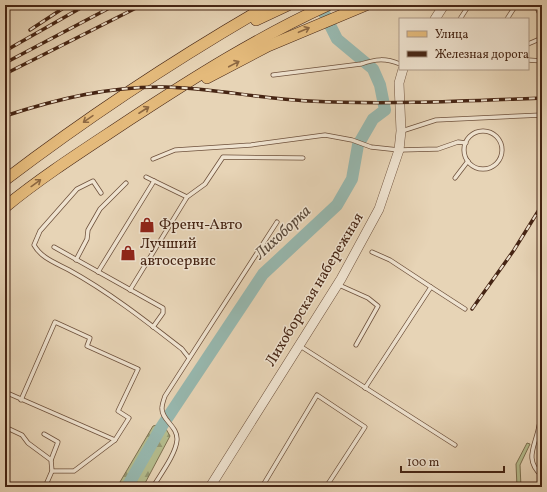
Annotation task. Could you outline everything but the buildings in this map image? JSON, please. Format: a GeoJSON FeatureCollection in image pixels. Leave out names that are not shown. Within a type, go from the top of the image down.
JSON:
{"type":"FeatureCollection","features":[{"type":"Feature","properties":{"kind":"main road"},"geometry":{"type":"LineString","coordinates":[[5,180],[108,105],[156,74],[265,10],[288,5]]}},
{"type":"Feature","properties":{"kind":"main road"},"geometry":{"type":"LineString","coordinates":[[5,206],[71,158],[161,99],[203,80],[328,5]]}},
{"type":"Feature","properties":{"kind":"main road"},"geometry":{"type":"LineString","coordinates":[[266,41],[366,5]]}},
{"type":"Feature","properties":{"kind":"street"},"geometry":{"type":"LineString","coordinates":[[436,18],[444,5]]}},
{"type":"Feature","properties":{"kind":"street","name":"Лихоборская набережная"},"geometry":{"type":"LineString","coordinates":[[210,487],[338,284],[379,209],[399,150],[399,83],[404,70]]}},
{"type":"Feature","properties":{"kind":"lane"},"geometry":{"type":"LineString","coordinates":[[461,18],[469,5]]}},
{"type":"Feature","properties":{"kind":"lane"},"geometry":{"type":"LineString","coordinates":[[508,18],[516,5]]}},
{"type":"Feature","properties":{"kind":"lane"},"geometry":{"type":"LineString","coordinates":[[536,5],[539,12],[542,11]]}},
{"type":"Feature","properties":{"kind":"lane"},"geometry":{"type":"LineString","coordinates":[[529,44],[542,38]]}},
{"type":"Feature","properties":{"kind":"lane"},"geometry":{"type":"LineString","coordinates":[[273,75],[361,64],[373,60],[387,59],[399,64]]}},
{"type":"Feature","properties":{"kind":"lane"},"geometry":{"type":"LineString","coordinates":[[529,60],[542,61]]}},
{"type":"Feature","properties":{"kind":"lane"},"geometry":{"type":"LineString","coordinates":[[400,131],[436,120],[542,115]]}},
{"type":"Feature","properties":{"kind":"lane"},"geometry":{"type":"LineString","coordinates":[[489,132],[500,141],[502,148],[501,155],[493,166],[479,168],[468,161],[464,149],[466,143],[475,133],[489,132]]}},
{"type":"Feature","properties":{"kind":"lane"},"geometry":{"type":"LineString","coordinates":[[153,159],[175,150],[252,145],[325,135],[352,140],[371,147],[399,150],[438,149],[458,142],[466,143]]}},
{"type":"Feature","properties":{"kind":"lane"},"geometry":{"type":"LineString","coordinates":[[130,290],[187,197],[205,184],[223,157],[303,158]]}},
{"type":"Feature","properties":{"kind":"lane"},"geometry":{"type":"LineString","coordinates":[[455,178],[468,161]]}},
{"type":"Feature","properties":{"kind":"lane"},"geometry":{"type":"LineString","coordinates":[[146,177],[187,197]]}},
{"type":"Feature","properties":{"kind":"lane"},"geometry":{"type":"LineString","coordinates":[[101,193],[93,181],[77,189],[40,230],[34,245],[39,254],[75,273],[154,327],[182,349],[189,358]]}},
{"type":"Feature","properties":{"kind":"lane"},"geometry":{"type":"LineString","coordinates":[[98,272],[154,181]]}},
{"type":"Feature","properties":{"kind":"lane"},"geometry":{"type":"LineString","coordinates":[[76,260],[87,240],[88,230],[100,209],[126,183]]}},
{"type":"Feature","properties":{"kind":"lane"},"geometry":{"type":"LineString","coordinates":[[153,487],[175,448],[177,439],[172,424],[163,415],[162,408],[165,396],[277,222]]}},
{"type":"Feature","properties":{"kind":"lane"},"geometry":{"type":"LineString","coordinates":[[54,248],[163,308],[163,313],[154,327]]}},
{"type":"Feature","properties":{"kind":"lane"},"geometry":{"type":"LineString","coordinates":[[372,252],[390,260],[465,309]]}},
{"type":"Feature","properties":{"kind":"lane"},"geometry":{"type":"LineString","coordinates":[[338,284],[368,298],[378,306],[356,345]]}},
{"type":"Feature","properties":{"kind":"lane"},"geometry":{"type":"LineString","coordinates":[[365,388],[431,287]]}},
{"type":"Feature","properties":{"kind":"lane"},"geometry":{"type":"LineString","coordinates":[[21,400],[55,322],[90,338],[86,346],[138,369],[118,411],[129,418],[115,440],[74,471],[52,471]]}},
{"type":"Feature","properties":{"kind":"lane"},"geometry":{"type":"LineString","coordinates":[[299,345],[455,445]]}},
{"type":"Feature","properties":{"kind":"lane"},"geometry":{"type":"LineString","coordinates":[[5,392],[21,400],[59,414],[115,440]]}},
{"type":"Feature","properties":{"kind":"lane"},"geometry":{"type":"LineString","coordinates":[[262,487],[317,396],[366,427],[326,487]]}},
{"type":"Feature","properties":{"kind":"lane"},"geometry":{"type":"LineString","coordinates":[[542,406],[539,426],[532,450],[536,470],[542,476]]}},
{"type":"Feature","properties":{"kind":"lane"},"geometry":{"type":"LineString","coordinates":[[5,427],[22,435],[28,443],[51,460]]}},
{"type":"Feature","properties":{"kind":"lane"},"geometry":{"type":"LineString","coordinates":[[44,434],[58,442],[51,460],[52,471],[45,487]]}},
{"type":"Feature","properties":{"kind":"green space"},"geometry":{"type":"Polygon","coordinates":[[[157,425],[166,429],[170,436],[143,487],[117,487],[153,426],[157,425]]]}},
{"type":"Feature","properties":{"kind":"green space"},"geometry":{"type":"Polygon","coordinates":[[[527,443],[530,444],[520,465],[521,487],[517,487],[516,464],[527,443]]]}},
{"type":"Feature","properties":{"kind":"waterway","name":"Лихоборка"},"geometry":{"type":"LineString","coordinates":[[127,487],[162,426],[263,274],[337,205],[352,179],[358,145],[373,119],[385,110],[380,85],[373,69],[337,39],[320,5]]}},
{"type":"Feature","properties":{"kind":"railway"},"geometry":{"type":"LineString","coordinates":[[30,30],[68,5]]}},
{"type":"Feature","properties":{"kind":"railway"},"geometry":{"type":"LineString","coordinates":[[5,51],[86,5]]}},
{"type":"Feature","properties":{"kind":"railway"},"geometry":{"type":"LineString","coordinates":[[5,63],[115,5]]}},
{"type":"Feature","properties":{"kind":"railway"},"geometry":{"type":"LineString","coordinates":[[5,74],[142,5]]}},
{"type":"Feature","properties":{"kind":"railway"},"geometry":{"type":"LineString","coordinates":[[5,116],[64,99],[104,91],[144,87],[201,89],[291,100],[367,103],[542,98]]}},
{"type":"Feature","properties":{"kind":"railway"},"geometry":{"type":"LineString","coordinates":[[472,309],[514,250],[542,205]]}},
{"type":"Feature","properties":{"kind":"place","name":"Френч-Авто"},"geometry":{"type":"Point","coordinates":[147,225]}},
{"type":"Feature","properties":{"kind":"place","name":"Лучший автосервис"},"geometry":{"type":"Point","coordinates":[128,253]}}]}
